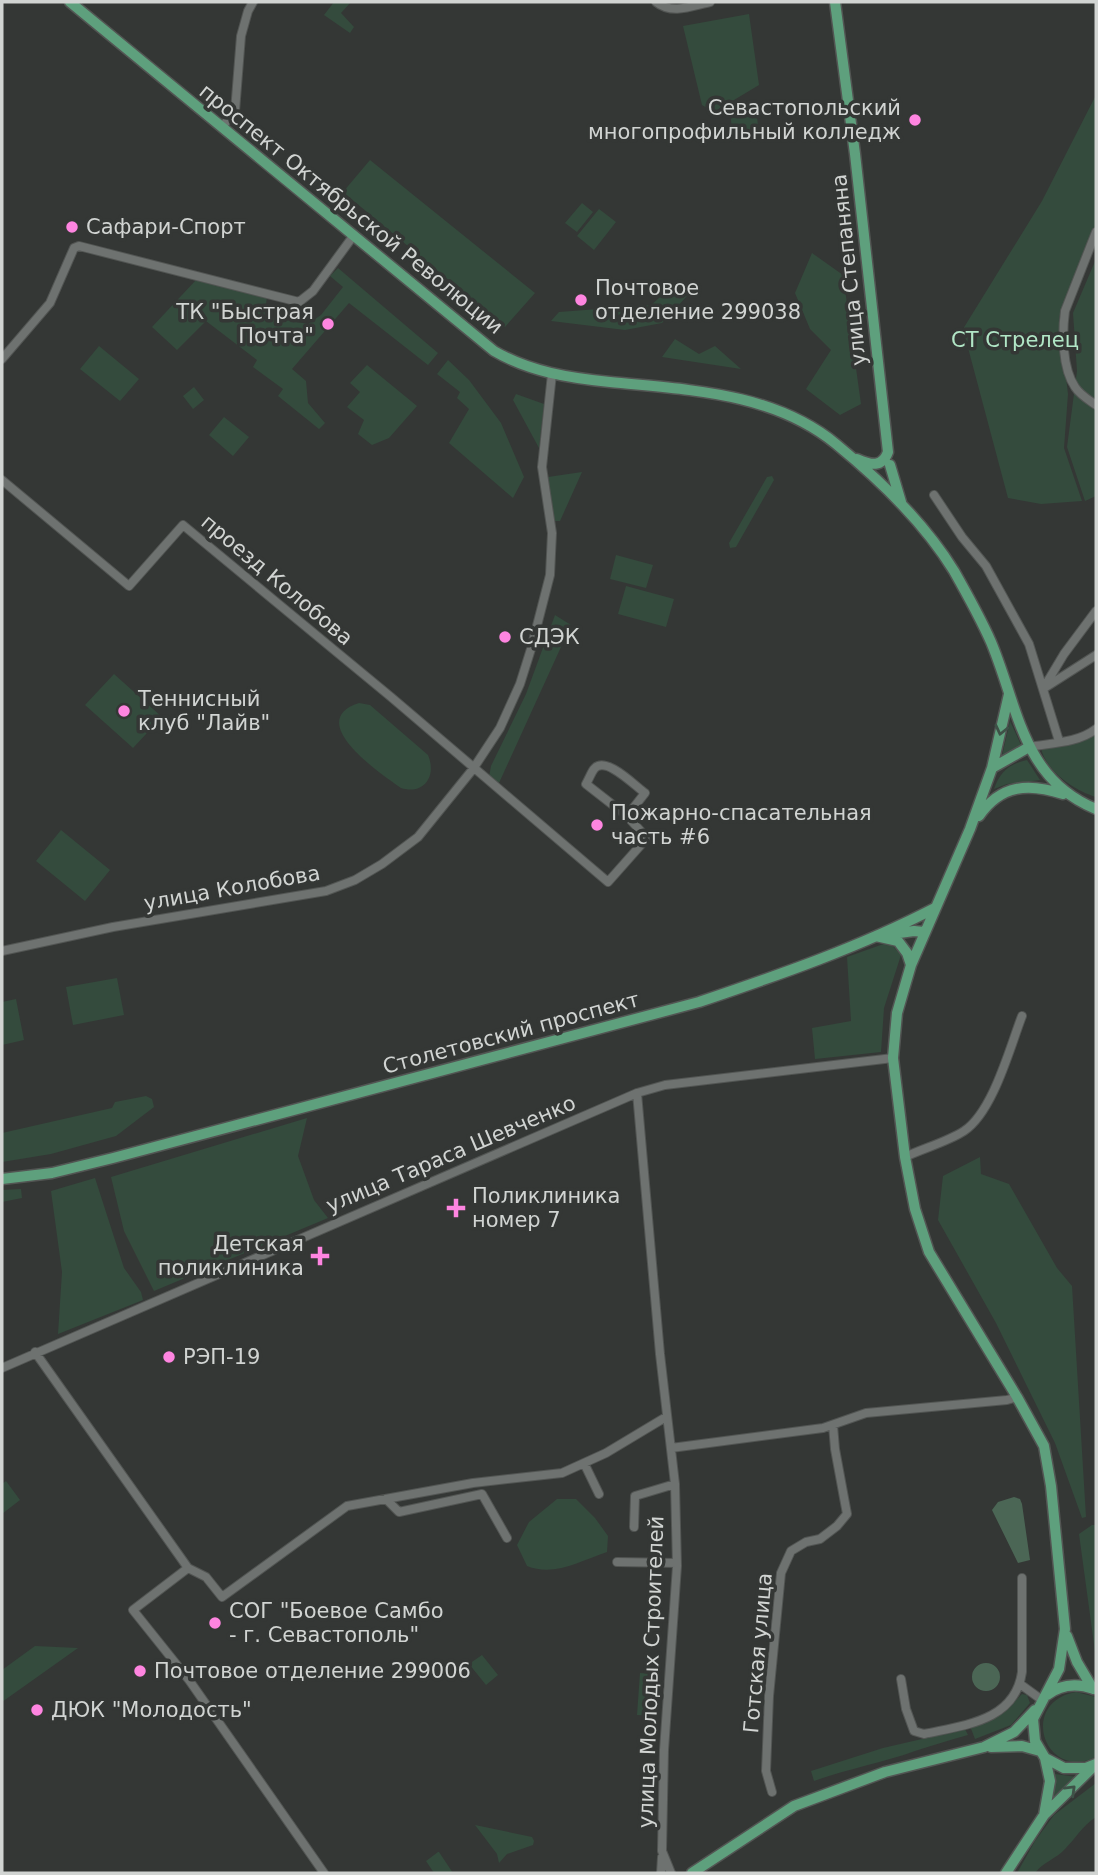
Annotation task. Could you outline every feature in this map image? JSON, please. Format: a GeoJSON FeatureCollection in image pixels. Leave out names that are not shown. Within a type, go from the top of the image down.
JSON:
{"type":"FeatureCollection","features":[{"type":"Feature","properties":{"kind":"main road","name":"проспект Октябрьской Революции"},"geometry":{"type":"LineString","coordinates":[[70,2],[488,347],[519,364],[552,374],[750,400],[796,418],[833,441],[902,505],[938,547],[990,642],[1028,747],[1055,784],[1073,797],[1096,807]]}},
{"type":"Feature","properties":{"kind":"main road","name":"улица Степаняна"},"geometry":{"type":"LineString","coordinates":[[835,2],[888,452]]}},
{"type":"Feature","properties":{"kind":"main road"},"geometry":{"type":"LineString","coordinates":[[851,457],[878,464],[885,460],[888,452]]}},
{"type":"Feature","properties":{"kind":"main road","name":"улица Степаняна"},"geometry":{"type":"LineString","coordinates":[[890,465],[902,505]]}},
{"type":"Feature","properties":{"kind":"main road"},"geometry":{"type":"LineString","coordinates":[[881,484],[887,477],[890,465]]}},
{"type":"Feature","properties":{"kind":"main road"},"geometry":{"type":"LineString","coordinates":[[1009,691],[992,768],[970,829],[911,965],[897,1013],[893,1058],[905,1157],[915,1209],[929,1252],[1017,1397],[1044,1447],[1055,1520],[1065,1629],[1059,1668],[1039,1704],[1032,1730],[1050,1781],[1044,1815]]}},
{"type":"Feature","properties":{"kind":"main road"},"geometry":{"type":"LineString","coordinates":[[992,768],[1028,747],[1066,786],[1096,807]]}},
{"type":"Feature","properties":{"kind":"main road"},"geometry":{"type":"LineString","coordinates":[[970,829],[987,804],[996,796],[1010,790],[1044,788],[1073,797]]}},
{"type":"Feature","properties":{"kind":"main road","name":"Столетовский проспект"},"geometry":{"type":"LineString","coordinates":[[2,1180],[52,1173],[113,1158],[699,1002],[779,975],[876,936],[935,908]]}},
{"type":"Feature","properties":{"kind":"main road"},"geometry":{"type":"LineString","coordinates":[[876,936],[924,932]]}},
{"type":"Feature","properties":{"kind":"main road"},"geometry":{"type":"LineString","coordinates":[[876,936],[898,941],[907,953],[911,965]]}},
{"type":"Feature","properties":{"kind":"main road"},"geometry":{"type":"LineString","coordinates":[[1065,1629],[1077,1662],[1095,1690]]}},
{"type":"Feature","properties":{"kind":"main road"},"geometry":{"type":"LineString","coordinates":[[692,1873],[766,1823],[813,1798],[885,1772],[984,1747],[1014,1732],[1051,1692],[1072,1685],[1095,1690]]}},
{"type":"Feature","properties":{"kind":"main road"},"geometry":{"type":"LineString","coordinates":[[984,1747],[1022,1746],[1042,1754],[1064,1768],[1086,1768],[1096,1764]]}},
{"type":"Feature","properties":{"kind":"main road"},"geometry":{"type":"LineString","coordinates":[[1006,1873],[1044,1815],[1096,1764]]}},
{"type":"Feature","properties":{"kind":"street"},"geometry":{"type":"LineString","coordinates":[[222,127],[235,111],[241,36],[253,2]]}},
{"type":"Feature","properties":{"kind":"street"},"geometry":{"type":"LineString","coordinates":[[656,2],[673,10],[710,2]]}},
{"type":"Feature","properties":{"kind":"street"},"geometry":{"type":"LineString","coordinates":[[1096,232],[1065,311],[1063,325],[1068,374],[1076,389],[1096,405]]}},
{"type":"Feature","properties":{"kind":"street","name":"проспект Октябрьской Революции"},"geometry":{"type":"LineString","coordinates":[[2,359],[50,303],[74,248],[79,246],[299,302],[313,291],[354,235]]}},
{"type":"Feature","properties":{"kind":"street","name":"улица Колобова"},"geometry":{"type":"LineString","coordinates":[[2,951],[113,927],[335,888],[382,864],[418,837],[473,769],[500,728],[520,684],[531,649],[550,575],[552,533],[542,467],[552,374]]}},
{"type":"Feature","properties":{"kind":"street","name":"улица Степаняна"},"geometry":{"type":"LineString","coordinates":[[888,452],[890,465]]}},
{"type":"Feature","properties":{"kind":"street","name":"проезд Колобова"},"geometry":{"type":"LineString","coordinates":[[2,480],[129,586],[183,525],[391,697],[473,769]]}},
{"type":"Feature","properties":{"kind":"street"},"geometry":{"type":"LineString","coordinates":[[934,495],[961,537],[986,566],[1029,644],[1059,741]]}},
{"type":"Feature","properties":{"kind":"street"},"geometry":{"type":"LineString","coordinates":[[1043,689],[1064,653],[1096,611]]}},
{"type":"Feature","properties":{"kind":"street"},"geometry":{"type":"LineString","coordinates":[[1043,689],[1096,655]]}},
{"type":"Feature","properties":{"kind":"street"},"geometry":{"type":"LineString","coordinates":[[1028,747],[1089,734],[1096,729]]}},
{"type":"Feature","properties":{"kind":"street"},"geometry":{"type":"LineString","coordinates":[[473,769],[608,882],[647,838],[627,816],[586,784],[594,767],[601,764],[610,766],[645,793],[627,816]]}},
{"type":"Feature","properties":{"kind":"street"},"geometry":{"type":"LineString","coordinates":[[905,1157],[966,1130],[995,1085],[1022,1016]]}},
{"type":"Feature","properties":{"kind":"street","name":"улица Тараса Шевченко"},"geometry":{"type":"LineString","coordinates":[[2,1368],[637,1094],[665,1085],[893,1058]]}},
{"type":"Feature","properties":{"kind":"street","name":"улица Молодых Строителей"},"geometry":{"type":"LineString","coordinates":[[637,1094],[666,1417],[675,1484],[677,1563],[664,1750],[662,1851],[671,1873]]}},
{"type":"Feature","properties":{"kind":"street"},"geometry":{"type":"LineString","coordinates":[[35,1352],[188,1568],[206,1577],[222,1597],[347,1506],[473,1483],[562,1473],[666,1417]]}},
{"type":"Feature","properties":{"kind":"street"},"geometry":{"type":"LineString","coordinates":[[671,1448],[834,1425],[866,1413],[1017,1397]]}},
{"type":"Feature","properties":{"kind":"street","name":"Готская улица"},"geometry":{"type":"LineString","coordinates":[[772,1792],[766,1771],[769,1696],[781,1573],[792,1551],[806,1542],[820,1539],[847,1514],[835,1449],[834,1425]]}},
{"type":"Feature","properties":{"kind":"street"},"geometry":{"type":"LineString","coordinates":[[584,1463],[599,1494]]}},
{"type":"Feature","properties":{"kind":"street"},"geometry":{"type":"LineString","coordinates":[[634,1527],[635,1496],[675,1484]]}},
{"type":"Feature","properties":{"kind":"street"},"geometry":{"type":"LineString","coordinates":[[386,1499],[398,1512],[482,1494],[507,1538]]}},
{"type":"Feature","properties":{"kind":"street"},"geometry":{"type":"LineString","coordinates":[[617,1562],[677,1563]]}},
{"type":"Feature","properties":{"kind":"street"},"geometry":{"type":"LineString","coordinates":[[188,1568],[133,1610],[189,1681],[324,1873]]}},
{"type":"Feature","properties":{"kind":"street"},"geometry":{"type":"LineString","coordinates":[[901,1679],[906,1709],[914,1731],[924,1734],[986,1718],[1006,1708],[1020,1684],[1023,1578]]}},
{"type":"Feature","properties":{"kind":"street"},"geometry":{"type":"LineString","coordinates":[[1020,1684],[1039,1704]]}},
{"type":"Feature","properties":{"kind":"street"},"geometry":{"type":"LineString","coordinates":[[661,1873],[662,1851]]}},
{"type":"Feature","properties":{"kind":"green space"},"geometry":{"type":"Polygon","coordinates":[[[334,2],[351,2],[341,13],[354,27],[350,33],[324,15],[334,2]]]}},
{"type":"Feature","properties":{"kind":"green space"},"geometry":{"type":"Polygon","coordinates":[[[749,14],[759,85],[714,112],[702,105],[683,26],[749,14]]]}},
{"type":"Feature","properties":{"kind":"green space","name":"СТ Стрелец"},"geometry":{"type":"Polygon","coordinates":[[[1096,95],[1096,241],[1059,318],[1068,394],[1064,448],[1082,501],[1041,504],[1008,498],[963,329],[1042,201],[1096,95]]]}},
{"type":"Feature","properties":{"kind":"green space"},"geometry":{"type":"Polygon","coordinates":[[[757,115],[759,139],[732,141],[731,118],[757,115]]]}},
{"type":"Feature","properties":{"kind":"green space"},"geometry":{"type":"Polygon","coordinates":[[[370,160],[535,293],[505,327],[343,192],[370,160]]]}},
{"type":"Feature","properties":{"kind":"green space"},"geometry":{"type":"Polygon","coordinates":[[[582,203],[593,212],[577,232],[565,223],[582,203]]]}},
{"type":"Feature","properties":{"kind":"green space"},"geometry":{"type":"Polygon","coordinates":[[[599,209],[616,222],[594,250],[577,236],[599,209]]]}},
{"type":"Feature","properties":{"kind":"green space"},"geometry":{"type":"Polygon","coordinates":[[[812,253],[843,275],[861,404],[840,415],[806,389],[831,350],[810,329],[795,293],[812,253]]]}},
{"type":"Feature","properties":{"kind":"green space"},"geometry":{"type":"Polygon","coordinates":[[[1096,259],[1096,496],[1085,501],[1067,447],[1077,371],[1073,313],[1096,259]]]}},
{"type":"Feature","properties":{"kind":"green space"},"geometry":{"type":"Polygon","coordinates":[[[338,268],[438,353],[428,365],[349,303],[292,369],[306,381],[308,403],[325,423],[319,429],[278,396],[283,389],[253,367],[257,360],[206,321],[177,350],[152,327],[196,280],[267,297],[267,316],[308,324],[321,315],[343,287],[330,276],[338,268]]]}},
{"type":"Feature","properties":{"kind":"green space"},"geometry":{"type":"Polygon","coordinates":[[[675,284],[687,296],[662,323],[625,330],[551,321],[559,312],[651,305],[675,284]]]}},
{"type":"Feature","properties":{"kind":"green space"},"geometry":{"type":"Polygon","coordinates":[[[675,339],[699,354],[715,346],[741,369],[662,357],[675,339]]]}},
{"type":"Feature","properties":{"kind":"green space"},"geometry":{"type":"Polygon","coordinates":[[[99,346],[139,379],[120,401],[80,369],[99,346]]]}},
{"type":"Feature","properties":{"kind":"green space"},"geometry":{"type":"Polygon","coordinates":[[[448,360],[469,380],[501,423],[524,477],[513,498],[449,443],[469,409],[457,398],[460,392],[437,374],[448,360]]]}},
{"type":"Feature","properties":{"kind":"green space"},"geometry":{"type":"Polygon","coordinates":[[[367,365],[417,406],[389,438],[372,445],[358,434],[364,420],[347,407],[360,392],[350,383],[367,365]]]}},
{"type":"Feature","properties":{"kind":"green space"},"geometry":{"type":"Polygon","coordinates":[[[194,387],[204,400],[193,409],[183,396],[194,387]]]}},
{"type":"Feature","properties":{"kind":"green space"},"geometry":{"type":"Polygon","coordinates":[[[516,394],[544,404],[539,448],[513,400],[516,394]]]}},
{"type":"Feature","properties":{"kind":"green space"},"geometry":{"type":"Polygon","coordinates":[[[224,417],[249,437],[233,456],[209,435],[224,417]]]}},
{"type":"Feature","properties":{"kind":"green space"},"geometry":{"type":"Polygon","coordinates":[[[582,472],[560,521],[554,521],[548,477],[582,472]]]}},
{"type":"Feature","properties":{"kind":"green space"},"geometry":{"type":"Polygon","coordinates":[[[772,476],[774,480],[736,547],[730,548],[729,543],[767,477],[772,476]]]}},
{"type":"Feature","properties":{"kind":"green space"},"geometry":{"type":"Polygon","coordinates":[[[616,555],[653,565],[646,588],[610,579],[616,555]]]}},
{"type":"Feature","properties":{"kind":"green space"},"geometry":{"type":"Polygon","coordinates":[[[626,586],[674,599],[666,627],[618,614],[626,586]]]}},
{"type":"Feature","properties":{"kind":"green space"},"geometry":{"type":"Polygon","coordinates":[[[555,615],[571,625],[499,783],[489,777],[491,766],[526,694],[555,615]]]}},
{"type":"Feature","properties":{"kind":"green space","name":"Теннисный клуб \"Лайв\""},"geometry":{"type":"Polygon","coordinates":[[[114,674],[162,717],[133,748],[85,705],[114,674]]]}},
{"type":"Feature","properties":{"kind":"green space"},"geometry":{"type":"Polygon","coordinates":[[[359,703],[370,705],[428,755],[431,770],[422,786],[416,789],[401,788],[364,760],[342,734],[339,722],[344,711],[359,703]]]}},
{"type":"Feature","properties":{"kind":"green space"},"geometry":{"type":"Polygon","coordinates":[[[1010,721],[1022,747],[1002,756],[1010,721]]]}},
{"type":"Feature","properties":{"kind":"green space"},"geometry":{"type":"Polygon","coordinates":[[[1096,732],[1096,797],[1078,790],[1055,772],[1041,748],[1096,732]]]}},
{"type":"Feature","properties":{"kind":"green space"},"geometry":{"type":"Polygon","coordinates":[[[1027,760],[1040,780],[1007,784],[994,789],[1006,770],[1027,760]]]}},
{"type":"Feature","properties":{"kind":"green space"},"geometry":{"type":"Polygon","coordinates":[[[61,830],[110,870],[85,901],[36,861],[61,830]]]}},
{"type":"Feature","properties":{"kind":"green space"},"geometry":{"type":"Polygon","coordinates":[[[889,942],[901,955],[884,1008],[881,1052],[815,1059],[812,1028],[851,1021],[847,957],[889,942]]]}},
{"type":"Feature","properties":{"kind":"green space"},"geometry":{"type":"Polygon","coordinates":[[[117,978],[124,1015],[73,1025],[66,987],[117,978]]]}},
{"type":"Feature","properties":{"kind":"green space"},"geometry":{"type":"Polygon","coordinates":[[[16,999],[24,1040],[2,1045],[2,1002],[16,999]]]}},
{"type":"Feature","properties":{"kind":"green space"},"geometry":{"type":"Polygon","coordinates":[[[146,1096],[152,1099],[154,1107],[116,1136],[51,1154],[2,1162],[2,1133],[112,1108],[115,1102],[146,1096]]]}},
{"type":"Feature","properties":{"kind":"green space"},"geometry":{"type":"Polygon","coordinates":[[[307,1118],[298,1156],[314,1200],[328,1218],[154,1291],[124,1231],[111,1177],[307,1118]]]}},
{"type":"Feature","properties":{"kind":"green space"},"geometry":{"type":"Polygon","coordinates":[[[980,1157],[981,1174],[1009,1184],[1057,1268],[1072,1286],[1086,1517],[1082,1518],[1055,1443],[996,1323],[938,1220],[943,1176],[980,1157]]]}},
{"type":"Feature","properties":{"kind":"green space"},"geometry":{"type":"Polygon","coordinates":[[[95,1178],[124,1268],[141,1292],[143,1300],[58,1334],[62,1272],[51,1191],[95,1178]]]}},
{"type":"Feature","properties":{"kind":"green space"},"geometry":{"type":"Polygon","coordinates":[[[21,1189],[22,1198],[2,1202],[2,1190],[21,1189]]]}},
{"type":"Feature","properties":{"kind":"green space"},"geometry":{"type":"Polygon","coordinates":[[[6,1481],[20,1500],[2,1514],[2,1484],[6,1481]]]}},
{"type":"Feature","properties":{"kind":"green space"},"geometry":{"type":"Polygon","coordinates":[[[557,1499],[576,1499],[595,1518],[608,1536],[607,1552],[557,1569],[527,1566],[517,1545],[529,1522],[557,1499]]]}},
{"type":"Feature","properties":{"kind":"green space"},"geometry":{"type":"Polygon","coordinates":[[[1096,1525],[1096,1659],[1079,1534],[1096,1525]]]}},
{"type":"Feature","properties":{"kind":"green space"},"geometry":{"type":"Polygon","coordinates":[[[35,1646],[78,1648],[2,1702],[2,1670],[35,1646]]]}},
{"type":"Feature","properties":{"kind":"green space"},"geometry":{"type":"Polygon","coordinates":[[[482,1655],[498,1675],[486,1685],[469,1664],[482,1655]]]}},
{"type":"Feature","properties":{"kind":"green space"},"geometry":{"type":"Polygon","coordinates":[[[640,1673],[658,1674],[655,1716],[637,1715],[640,1673]]]}},
{"type":"Feature","properties":{"kind":"green space"},"geometry":{"type":"Polygon","coordinates":[[[1076,1692],[1096,1697],[1096,1757],[1078,1762],[1063,1759],[1052,1750],[1045,1738],[1043,1724],[1047,1710],[1058,1699],[1076,1692]]]}},
{"type":"Feature","properties":{"kind":"green space"},"geometry":{"type":"Polygon","coordinates":[[[1022,1694],[1027,1695],[1030,1703],[1011,1725],[975,1739],[970,1726],[1004,1712],[1022,1694]]]}},
{"type":"Feature","properties":{"kind":"green space"},"geometry":{"type":"Polygon","coordinates":[[[965,1729],[968,1735],[814,1781],[811,1771],[883,1748],[965,1729]]]}},
{"type":"Feature","properties":{"kind":"green space"},"geometry":{"type":"Polygon","coordinates":[[[1055,1774],[1077,1777],[1050,1800],[1055,1783],[1055,1774]]]}},
{"type":"Feature","properties":{"kind":"green space"},"geometry":{"type":"Polygon","coordinates":[[[1096,1783],[1096,1817],[1069,1845],[1035,1873],[1017,1873],[1054,1815],[1096,1783]]]}},
{"type":"Feature","properties":{"kind":"green space"},"geometry":{"type":"Polygon","coordinates":[[[475,1825],[532,1837],[533,1845],[507,1854],[499,1863],[497,1854],[475,1825]]]}},
{"type":"Feature","properties":{"kind":"green space"},"geometry":{"type":"Polygon","coordinates":[[[438,1852],[453,1873],[434,1873],[426,1861],[438,1852]]]}},
{"type":"Feature","properties":{"kind":"shaded area"},"geometry":{"type":"Polygon","coordinates":[[[1014,1497],[1020,1499],[1022,1504],[1030,1560],[1018,1563],[992,1510],[998,1502],[1014,1497]]]}},
{"type":"Feature","properties":{"kind":"shaded area"},"geometry":{"type":"Polygon","coordinates":[[[986,1663],[996,1667],[1000,1677],[996,1687],[986,1691],[976,1687],[972,1677],[976,1667],[986,1663]]]}},
{"type":"Feature","properties":{"kind":"place","name":"Севастопольский многопрофильный колледж"},"geometry":{"type":"Point","coordinates":[915,120]}},
{"type":"Feature","properties":{"kind":"place","name":"Сафари-Спорт"},"geometry":{"type":"Point","coordinates":[72,227]}},
{"type":"Feature","properties":{"kind":"place","name":"Почтовое отделение 299038"},"geometry":{"type":"Point","coordinates":[581,300]}},
{"type":"Feature","properties":{"kind":"place","name":"ТК \"Быстрая Почта\""},"geometry":{"type":"Point","coordinates":[328,324]}},
{"type":"Feature","properties":{"kind":"place","name":"СДЭК"},"geometry":{"type":"Point","coordinates":[505,637]}},
{"type":"Feature","properties":{"kind":"place","name":"Теннисный клуб \"Лайв\""},"geometry":{"type":"Point","coordinates":[124,711]}},
{"type":"Feature","properties":{"kind":"place","name":"Пожарно-спасательная часть #6"},"geometry":{"type":"Point","coordinates":[597,825]}},
{"type":"Feature","properties":{"kind":"place","name":"Поликлиника номер 7"},"geometry":{"type":"Point","coordinates":[456,1208]}},
{"type":"Feature","properties":{"kind":"place","name":"Детская поликлиника"},"geometry":{"type":"Point","coordinates":[320,1256]}},
{"type":"Feature","properties":{"kind":"place","name":"РЭП-19"},"geometry":{"type":"Point","coordinates":[169,1357]}},
{"type":"Feature","properties":{"kind":"place","name":"СОГ \"Боевое Самбо - г. Севастополь\""},"geometry":{"type":"Point","coordinates":[215,1623]}},
{"type":"Feature","properties":{"kind":"place","name":"Почтовое отделение 299006"},"geometry":{"type":"Point","coordinates":[140,1671]}},
{"type":"Feature","properties":{"kind":"place","name":"ДЮК \"Молодость\""},"geometry":{"type":"Point","coordinates":[37,1710]}}]}
